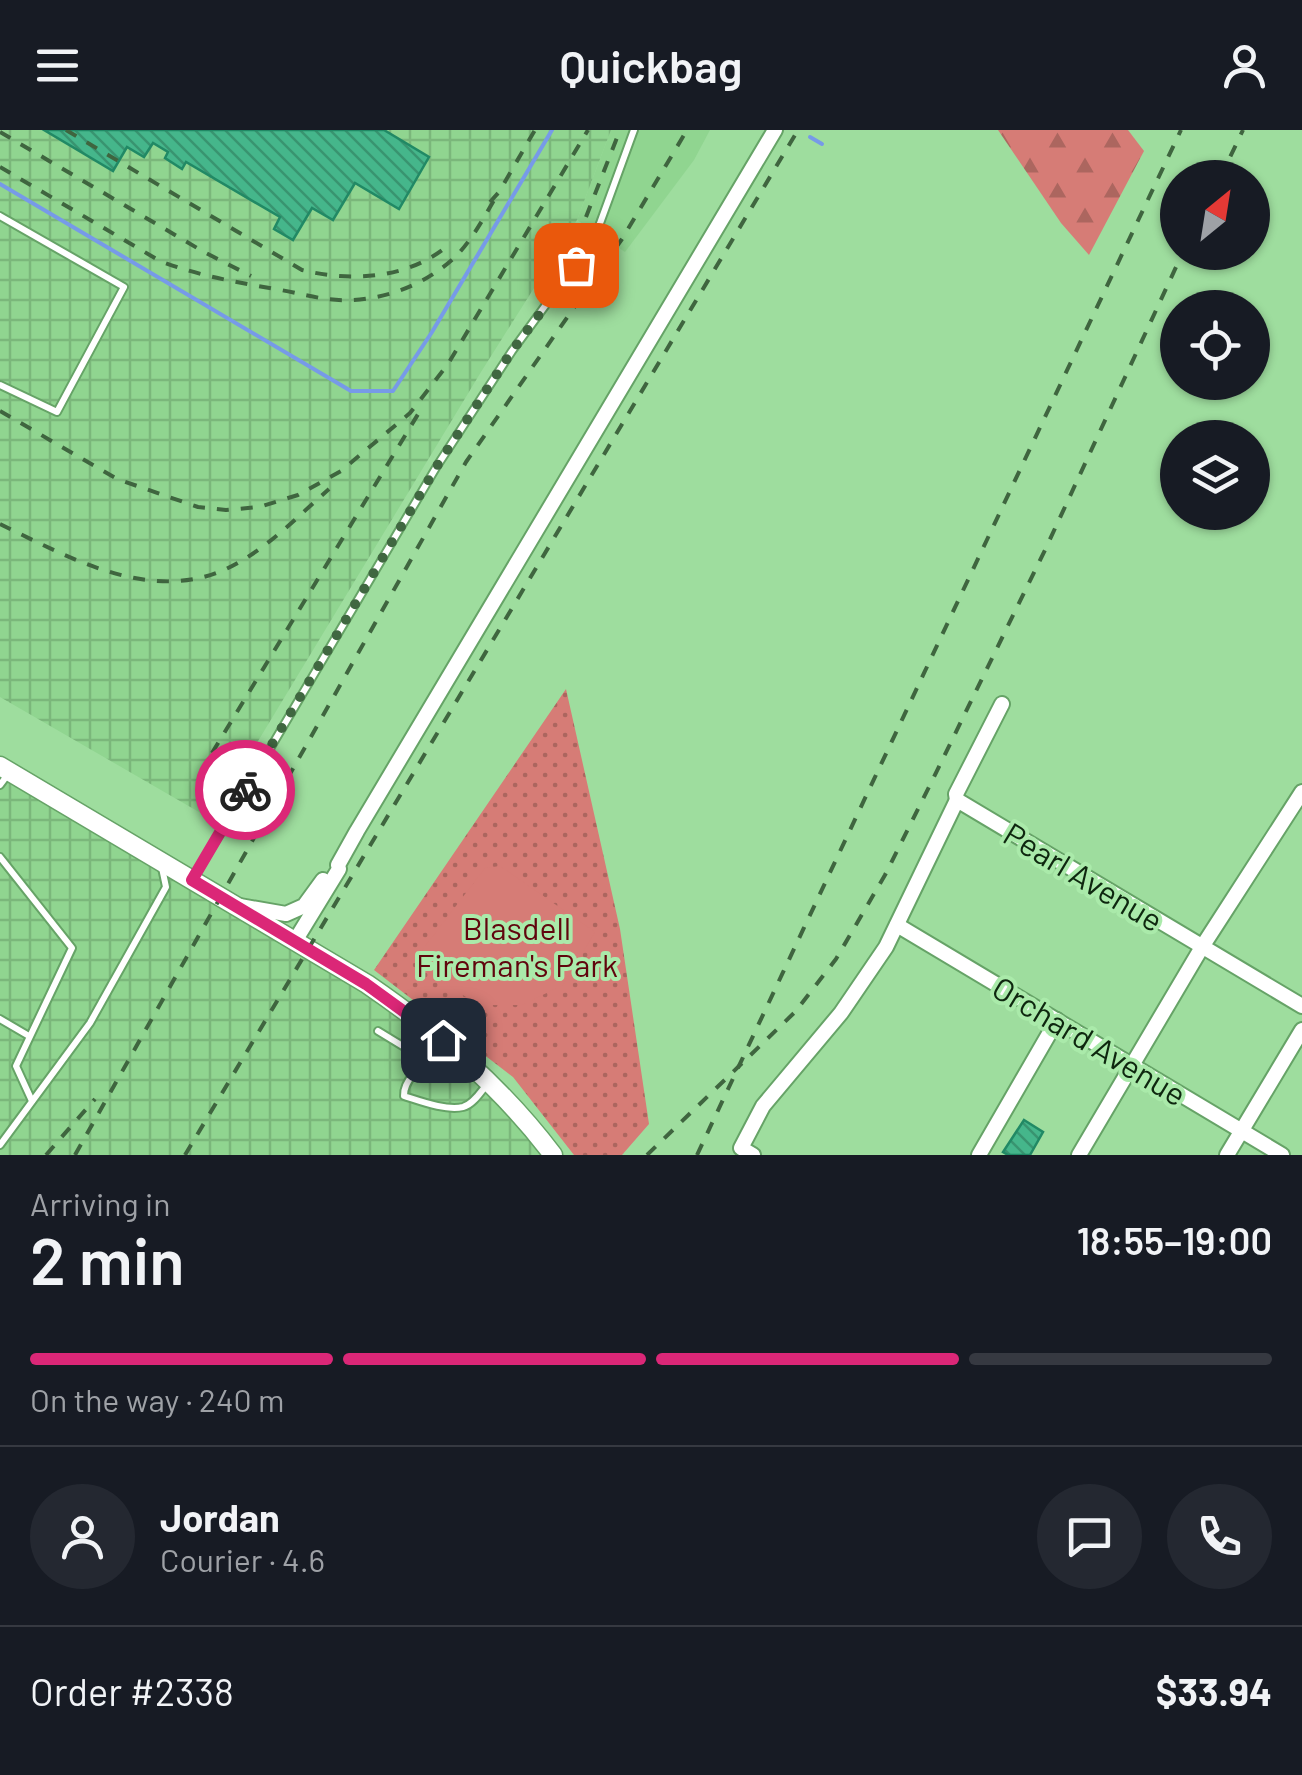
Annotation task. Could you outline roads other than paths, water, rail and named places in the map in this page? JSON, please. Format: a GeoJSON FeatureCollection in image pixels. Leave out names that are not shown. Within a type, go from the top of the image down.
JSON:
{"type":"FeatureCollection","features":[{"type":"Feature","properties":{"kind":"street"},"geometry":{"type":"LineString","coordinates":[[234,905],[286,914],[304,906],[338,865],[775,130]]}},
{"type":"Feature","properties":{"kind":"street"},"geometry":{"type":"LineString","coordinates":[[747,1152],[763,1106],[861,986],[897,925],[1002,704]]}},
{"type":"Feature","properties":{"kind":"street"},"geometry":{"type":"LineString","coordinates":[[3,774],[192,880],[406,1010],[489,1082],[553,1155]]}},
{"type":"Feature","properties":{"kind":"street"},"geometry":{"type":"LineString","coordinates":[[1079,1155],[1202,947],[1302,792]]}},
{"type":"Feature","properties":{"kind":"street","name":"Pearl Avenue"},"geometry":{"type":"LineString","coordinates":[[957,800],[1302,1006]]}},
{"type":"Feature","properties":{"kind":"street"},"geometry":{"type":"LineString","coordinates":[[295,941],[338,865]]}},
{"type":"Feature","properties":{"kind":"street","name":"Orchard Avenue"},"geometry":{"type":"LineString","coordinates":[[897,925],[1282,1155]]}},
{"type":"Feature","properties":{"kind":"street"},"geometry":{"type":"LineString","coordinates":[[978,1155],[1057,1020]]}},
{"type":"Feature","properties":{"kind":"street"},"geometry":{"type":"LineString","coordinates":[[1227,1155],[1302,1030]]}},
{"type":"Feature","properties":{"kind":"lane"},"geometry":{"type":"LineString","coordinates":[[192,880],[437,466],[512,351],[576,265],[598,226],[634,130]]}},
{"type":"Feature","properties":{"kind":"lane"},"geometry":{"type":"LineString","coordinates":[[0,216],[124,287],[57,412],[0,385]]}},
{"type":"Feature","properties":{"kind":"lane"},"geometry":{"type":"LineString","coordinates":[[0,856],[72,948],[16,1066],[32,1101]]}},
{"type":"Feature","properties":{"kind":"lane"},"geometry":{"type":"LineString","coordinates":[[0,1145],[90,1024],[166,887],[160,862]]}},
{"type":"Feature","properties":{"kind":"lane"},"geometry":{"type":"LineString","coordinates":[[0,1019],[29,1036]]}},
{"type":"Feature","properties":{"kind":"lane"},"geometry":{"type":"LineString","coordinates":[[378,1031],[419,1056],[420,1062],[404,1096],[464,1107],[489,1082]]}},
{"type":"Feature","properties":{"kind":"waterway"},"geometry":{"type":"LineString","coordinates":[[0,184],[351,391],[393,391],[552,130]]}},
{"type":"Feature","properties":{"kind":"waterway"},"geometry":{"type":"LineString","coordinates":[[810,137],[822,144]]}},
{"type":"Feature","properties":{"kind":"railway"},"geometry":{"type":"LineString","coordinates":[[66,130],[302,270],[339,276],[377,275],[413,266],[445,248]]}},
{"type":"Feature","properties":{"kind":"railway"},"geometry":{"type":"LineString","coordinates":[[490,202],[535,130]]}},
{"type":"Feature","properties":{"kind":"railway"},"geometry":{"type":"LineString","coordinates":[[0,411],[117,479],[198,507],[259,507],[298,495],[341,471],[410,413],[448,364],[588,130]]}},
{"type":"Feature","properties":{"kind":"railway"},"geometry":{"type":"LineString","coordinates":[[586,217],[620,130]]}},
{"type":"Feature","properties":{"kind":"railway"},"geometry":{"type":"LineString","coordinates":[[75,1155],[466,462],[622,239],[687,130]]}},
{"type":"Feature","properties":{"kind":"railway"},"geometry":{"type":"LineString","coordinates":[[185,1155],[798,130]]}},
{"type":"Feature","properties":{"kind":"railway"},"geometry":{"type":"LineString","coordinates":[[697,1155],[1181,130]]}},
{"type":"Feature","properties":{"kind":"railway"},"geometry":{"type":"LineString","coordinates":[[1229,160],[1243,130]]}},
{"type":"Feature","properties":{"kind":"railway"},"geometry":{"type":"LineString","coordinates":[[0,132],[251,276]]}},
{"type":"Feature","properties":{"kind":"railway"},"geometry":{"type":"LineString","coordinates":[[0,167],[160,261],[220,278],[344,300],[396,292],[443,267],[468,241],[499,192]]}},
{"type":"Feature","properties":{"kind":"railway"},"geometry":{"type":"LineString","coordinates":[[647,1155],[795,1012],[836,959],[885,875],[930,785],[1045,550],[1175,270]]}},
{"type":"Feature","properties":{"kind":"railway"},"geometry":{"type":"LineString","coordinates":[[212,753],[420,411]]}},
{"type":"Feature","properties":{"kind":"railway"},"geometry":{"type":"LineString","coordinates":[[0,524],[110,572],[139,579],[197,578],[226,569],[254,553],[329,489]]}},
{"type":"Feature","properties":{"kind":"railway"},"geometry":{"type":"LineString","coordinates":[[46,1155],[95,1099]]}},
{"type":"Feature","properties":{"kind":"park label","name":"Blasdell Fireman's Park"},"geometry":{"type":"Point","coordinates":[517,946]}}]}
